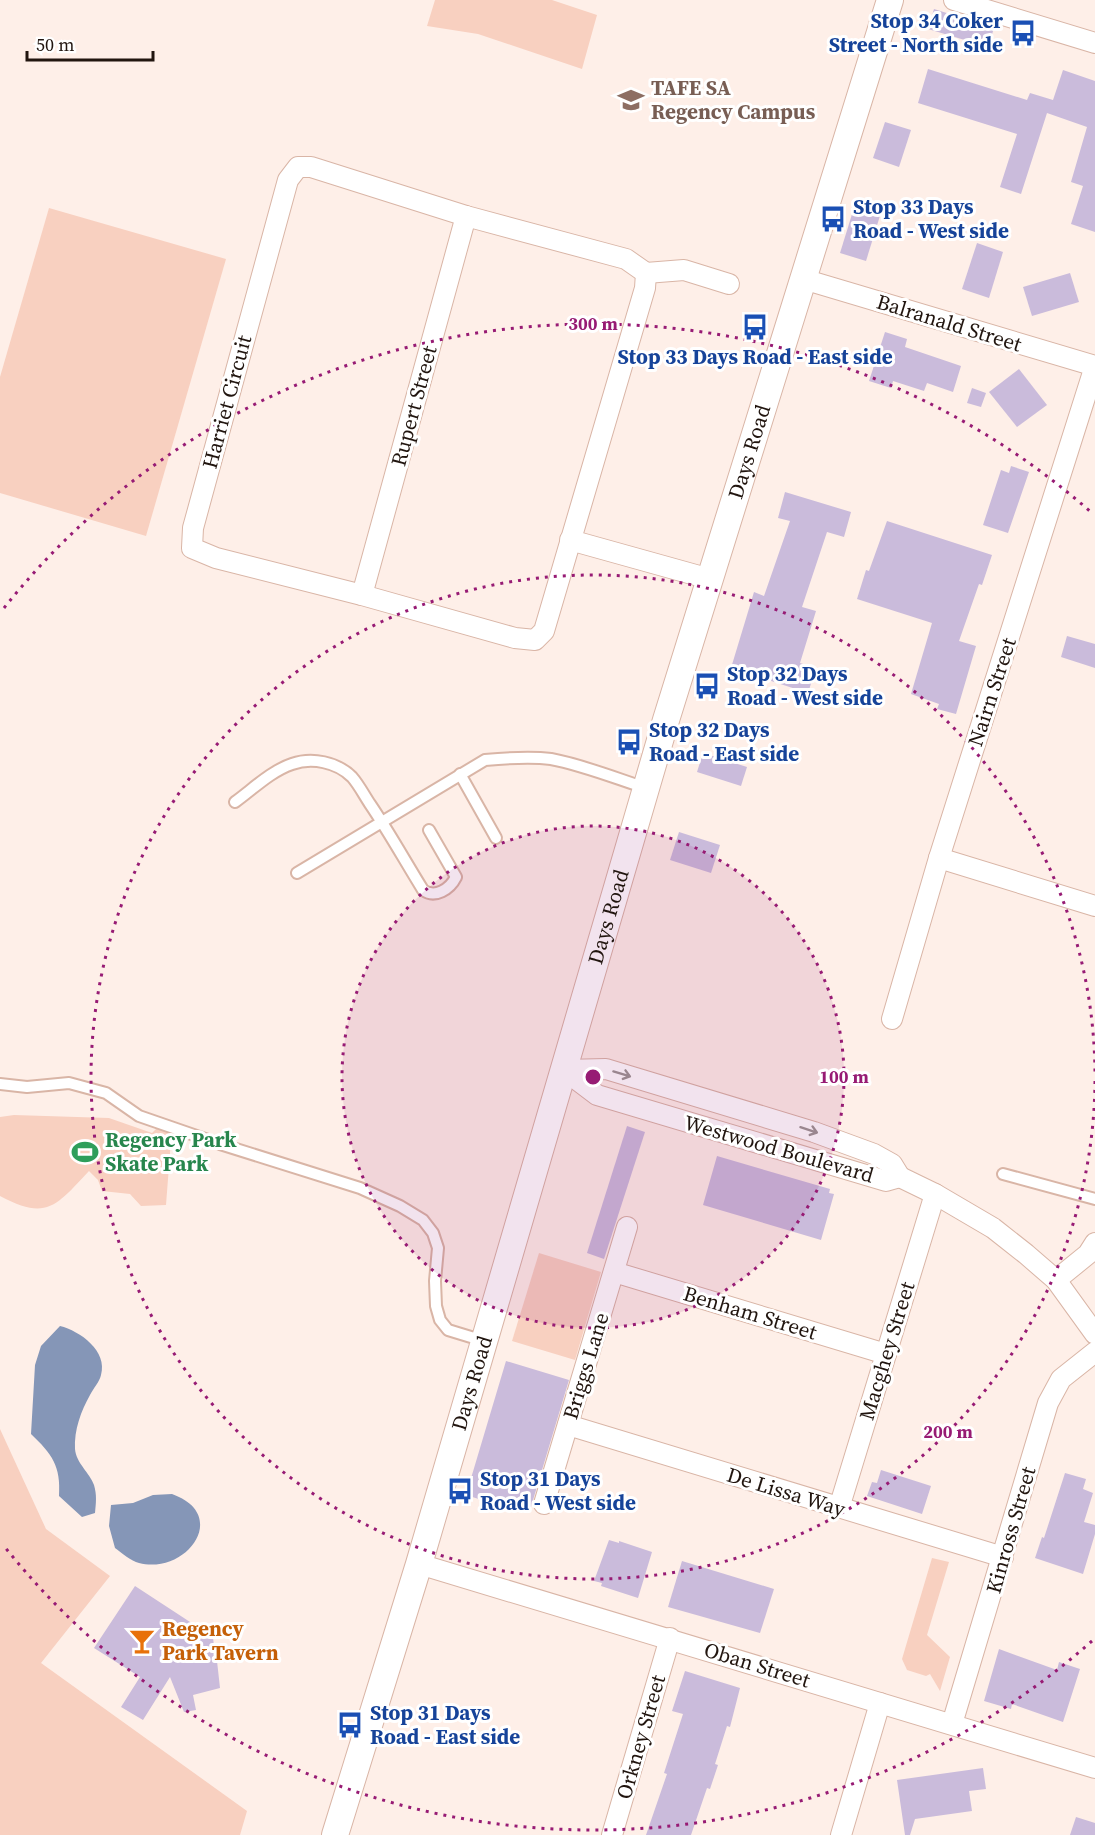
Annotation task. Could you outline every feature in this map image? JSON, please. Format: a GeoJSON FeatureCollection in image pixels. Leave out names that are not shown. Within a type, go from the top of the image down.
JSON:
{"type":"FeatureCollection","features":[{"type":"Feature","properties":{"kind":"street","name":"Days Road"},"geometry":{"type":"LineString","coordinates":[[335,1835],[419,1564],[646,789],[890,0]]}},
{"type":"Feature","properties":{"kind":"street"},"geometry":{"type":"LineString","coordinates":[[954,0],[1095,43]]}},
{"type":"Feature","properties":{"kind":"street","name":"Harriet Circuit"},"geometry":{"type":"LineString","coordinates":[[298,166],[311,167],[466,216],[626,259],[646,273],[645,288],[544,631],[535,640],[515,638],[362,595],[216,558],[192,548],[193,528],[288,180],[298,166]]}},
{"type":"Feature","properties":{"kind":"street","name":"Rupert Street"},"geometry":{"type":"LineString","coordinates":[[362,595],[466,216]]}},
{"type":"Feature","properties":{"kind":"street"},"geometry":{"type":"LineString","coordinates":[[646,273],[684,270],[729,284]]}},
{"type":"Feature","properties":{"kind":"street","name":"Balranald Street"},"geometry":{"type":"LineString","coordinates":[[803,279],[1095,366]]}},
{"type":"Feature","properties":{"kind":"street","name":"Nairn Street"},"geometry":{"type":"LineString","coordinates":[[892,1019],[939,858],[1095,366]]}},
{"type":"Feature","properties":{"kind":"street"},"geometry":{"type":"LineString","coordinates":[[570,540],[710,579]]}},
{"type":"Feature","properties":{"kind":"street"},"geometry":{"type":"LineString","coordinates":[[939,858],[1095,906]]}},
{"type":"Feature","properties":{"kind":"street","name":"Westwood Boulevard"},"geometry":{"type":"LineString","coordinates":[[606,1069],[814,1132],[874,1154],[892,1164],[900,1177],[886,1181],[597,1095],[564,1070],[606,1069]]}},
{"type":"Feature","properties":{"kind":"street"},"geometry":{"type":"LineString","coordinates":[[643,1109],[645,1091],[653,1083]]}},
{"type":"Feature","properties":{"kind":"street"},"geometry":{"type":"LineString","coordinates":[[900,1177],[935,1194],[993,1228],[1056,1280],[1095,1334]]}},
{"type":"Feature","properties":{"kind":"street","name":"Macghey Street"},"geometry":{"type":"LineString","coordinates":[[839,1508],[935,1194]]}},
{"type":"Feature","properties":{"kind":"street","name":"Briggs Lane"},"geometry":{"type":"LineString","coordinates":[[544,1504],[627,1227]]}},
{"type":"Feature","properties":{"kind":"street"},"geometry":{"type":"LineString","coordinates":[[1056,1280],[1088,1254],[1095,1243]]}},
{"type":"Feature","properties":{"kind":"street","name":"Benham Street"},"geometry":{"type":"LineString","coordinates":[[614,1272],[886,1354]]}},
{"type":"Feature","properties":{"kind":"street","name":"Kinross Street"},"geometry":{"type":"LineString","coordinates":[[952,1724],[1048,1403],[1061,1379],[1095,1352]]}},
{"type":"Feature","properties":{"kind":"street","name":"De Lissa Way"},"geometry":{"type":"LineString","coordinates":[[568,1425],[1003,1557]]}},
{"type":"Feature","properties":{"kind":"street","name":"Oban Street"},"geometry":{"type":"LineString","coordinates":[[419,1564],[1095,1768]]}},
{"type":"Feature","properties":{"kind":"street","name":"Orkney Street"},"geometry":{"type":"LineString","coordinates":[[612,1835],[670,1638]]}},
{"type":"Feature","properties":{"kind":"street"},"geometry":{"type":"LineString","coordinates":[[841,1835],[880,1703]]}},
{"type":"Feature","properties":{"kind":"lane"},"geometry":{"type":"LineString","coordinates":[[297,873],[485,760],[549,759],[574,764],[646,789]]}},
{"type":"Feature","properties":{"kind":"lane"},"geometry":{"type":"LineString","coordinates":[[235,802],[272,774],[291,764],[314,761],[342,769],[352,777],[382,821],[423,890],[435,894],[449,888],[456,877],[429,830]]}},
{"type":"Feature","properties":{"kind":"lane"},"geometry":{"type":"LineString","coordinates":[[460,774],[496,838]]}},
{"type":"Feature","properties":{"kind":"lane"},"geometry":{"type":"LineString","coordinates":[[0,1084],[27,1087],[69,1083],[106,1093],[139,1116],[360,1188],[400,1206],[423,1220],[433,1233],[438,1248],[435,1281],[436,1306],[440,1320],[448,1330],[484,1341]]}},
{"type":"Feature","properties":{"kind":"lane"},"geometry":{"type":"LineString","coordinates":[[1003,1174],[1095,1199]]}},
{"type":"Feature","properties":{"kind":"shaded area"},"geometry":{"type":"Polygon","coordinates":[[[435,0],[552,0],[597,15],[582,69],[478,34],[427,26],[435,0]]]}},
{"type":"Feature","properties":{"kind":"shaded area"},"geometry":{"type":"Polygon","coordinates":[[[49,208],[226,259],[146,536],[0,493],[0,377],[49,208]]]}},
{"type":"Feature","properties":{"kind":"shaded area","name":"Regency Park Skate Park"},"geometry":{"type":"Polygon","coordinates":[[[14,1115],[109,1118],[152,1133],[161,1124],[172,1127],[166,1205],[141,1206],[130,1194],[102,1191],[98,1180],[89,1171],[68,1193],[50,1206],[29,1208],[0,1196],[0,1117],[14,1115]]]}},
{"type":"Feature","properties":{"kind":"shaded area"},"geometry":{"type":"Polygon","coordinates":[[[539,1253],[601,1272],[575,1360],[512,1341],[539,1253]]]}},
{"type":"Feature","properties":{"kind":"shaded area"},"geometry":{"type":"Polygon","coordinates":[[[0,1429],[46,1529],[110,1576],[41,1663],[247,1811],[240,1835],[0,1835],[0,1429]]]}},
{"type":"Feature","properties":{"kind":"shaded area"},"geometry":{"type":"Polygon","coordinates":[[[932,1558],[949,1562],[927,1635],[950,1657],[940,1691],[930,1674],[926,1676],[907,1670],[902,1659],[932,1558]]]}},
{"type":"Feature","properties":{"kind":"water"},"geometry":{"type":"Polygon","coordinates":[[[60,1326],[76,1332],[91,1343],[102,1366],[99,1380],[81,1414],[76,1435],[76,1454],[92,1481],[96,1496],[95,1513],[82,1517],[59,1496],[57,1468],[54,1461],[31,1434],[35,1365],[41,1346],[60,1326]]]}},
{"type":"Feature","properties":{"kind":"water"},"geometry":{"type":"Polygon","coordinates":[[[172,1494],[189,1503],[198,1515],[200,1528],[195,1541],[186,1552],[172,1560],[156,1564],[136,1562],[115,1548],[109,1526],[111,1505],[133,1503],[153,1495],[172,1494]]]}},
{"type":"Feature","properties":{"kind":"building"},"geometry":{"type":"Polygon","coordinates":[[[934,9],[994,28],[988,47],[928,29],[934,9]]]}},
{"type":"Feature","properties":{"kind":"building"},"geometry":{"type":"Polygon","coordinates":[[[928,69],[1027,100],[1030,93],[1053,100],[1063,70],[1095,81],[1095,232],[1071,224],[1083,186],[1071,182],[1087,127],[1047,113],[1021,194],[1000,187],[1017,134],[918,103],[928,69]]]}},
{"type":"Feature","properties":{"kind":"building"},"geometry":{"type":"Polygon","coordinates":[[[885,122],[911,130],[899,167],[873,158],[885,122]]]}},
{"type":"Feature","properties":{"kind":"building"},"geometry":{"type":"Polygon","coordinates":[[[857,198],[883,206],[866,261],[840,253],[857,198]]]}},
{"type":"Feature","properties":{"kind":"building"},"geometry":{"type":"Polygon","coordinates":[[[977,243],[1003,252],[989,298],[962,289],[977,243]]]}},
{"type":"Feature","properties":{"kind":"building"},"geometry":{"type":"Polygon","coordinates":[[[1070,273],[1079,302],[1032,316],[1023,287],[1070,273]]]}},
{"type":"Feature","properties":{"kind":"building"},"geometry":{"type":"Polygon","coordinates":[[[885,332],[907,339],[905,347],[961,366],[953,392],[927,383],[924,391],[893,381],[891,388],[869,381],[885,332]]]}},
{"type":"Feature","properties":{"kind":"building"},"geometry":{"type":"Polygon","coordinates":[[[1019,369],[1047,405],[1017,427],[989,392],[1019,369]]]}},
{"type":"Feature","properties":{"kind":"building"},"geometry":{"type":"Polygon","coordinates":[[[972,388],[986,393],[981,407],[967,403],[972,388]]]}},
{"type":"Feature","properties":{"kind":"building"},"geometry":{"type":"Polygon","coordinates":[[[1011,466],[1029,472],[1008,533],[983,525],[1001,470],[1009,473],[1011,466]]]}},
{"type":"Feature","properties":{"kind":"building"},"geometry":{"type":"Polygon","coordinates":[[[785,492],[851,512],[844,537],[827,532],[802,607],[816,611],[800,663],[816,668],[808,693],[731,668],[754,592],[764,596],[790,521],[778,518],[785,492]]]}},
{"type":"Feature","properties":{"kind":"building"},"geometry":{"type":"Polygon","coordinates":[[[887,521],[992,555],[959,641],[976,646],[956,714],[937,709],[939,704],[911,694],[932,623],[857,599],[866,570],[869,571],[887,521]]]}},
{"type":"Feature","properties":{"kind":"building"},"geometry":{"type":"Polygon","coordinates":[[[1067,636],[1095,644],[1095,668],[1061,657],[1067,636]]]}},
{"type":"Feature","properties":{"kind":"building"},"geometry":{"type":"Polygon","coordinates":[[[703,753],[747,767],[741,786],[697,772],[703,753]]]}},
{"type":"Feature","properties":{"kind":"building"},"geometry":{"type":"Polygon","coordinates":[[[679,832],[720,845],[711,873],[670,860],[679,832]]]}},
{"type":"Feature","properties":{"kind":"building"},"geometry":{"type":"Polygon","coordinates":[[[627,1126],[645,1132],[604,1259],[587,1253],[627,1126]]]}},
{"type":"Feature","properties":{"kind":"building"},"geometry":{"type":"Polygon","coordinates":[[[717,1156],[830,1189],[829,1193],[834,1194],[821,1240],[703,1205],[717,1156]]]}},
{"type":"Feature","properties":{"kind":"building"},"geometry":{"type":"Polygon","coordinates":[[[506,1361],[569,1380],[530,1510],[505,1503],[504,1507],[466,1495],[506,1361]]]}},
{"type":"Feature","properties":{"kind":"building"},"geometry":{"type":"Polygon","coordinates":[[[881,1470],[931,1486],[922,1514],[867,1496],[872,1482],[877,1483],[881,1470]]]}},
{"type":"Feature","properties":{"kind":"building"},"geometry":{"type":"Polygon","coordinates":[[[1065,1473],[1086,1479],[1083,1489],[1093,1493],[1084,1522],[1095,1525],[1095,1534],[1083,1574],[1035,1558],[1042,1537],[1044,1538],[1065,1473]]]}},
{"type":"Feature","properties":{"kind":"building"},"geometry":{"type":"Polygon","coordinates":[[[609,1540],[652,1552],[638,1598],[601,1586],[602,1583],[594,1581],[609,1540]]]}},
{"type":"Feature","properties":{"kind":"building"},"geometry":{"type":"Polygon","coordinates":[[[682,1561],[774,1589],[760,1633],[668,1607],[682,1561]]]}},
{"type":"Feature","properties":{"kind":"building"},"geometry":{"type":"Polygon","coordinates":[[[135,1586],[213,1637],[214,1647],[231,1646],[234,1660],[217,1661],[220,1688],[193,1695],[196,1710],[184,1712],[170,1677],[143,1720],[121,1707],[140,1677],[94,1648],[135,1586]]]}},
{"type":"Feature","properties":{"kind":"building"},"geometry":{"type":"Polygon","coordinates":[[[999,1649],[1057,1670],[1059,1662],[1080,1669],[1063,1722],[1012,1704],[1011,1709],[984,1701],[999,1649]]]}},
{"type":"Feature","properties":{"kind":"building"},"geometry":{"type":"Polygon","coordinates":[[[685,1671],[740,1688],[730,1727],[727,1726],[715,1764],[718,1765],[710,1789],[707,1788],[691,1835],[646,1835],[667,1774],[664,1773],[683,1714],[672,1711],[685,1671]]]}},
{"type":"Feature","properties":{"kind":"building"},"geometry":{"type":"Polygon","coordinates":[[[983,1768],[986,1789],[969,1791],[972,1811],[915,1819],[910,1835],[905,1835],[897,1780],[983,1768]]]}},
{"type":"Feature","properties":{"kind":"building"},"geometry":{"type":"Polygon","coordinates":[[[1076,1817],[1095,1823],[1095,1835],[1070,1835],[1076,1817]]]}},
{"type":"Feature","properties":{"kind":"place","name":"Stop 34 Coker Street - North side"},"geometry":{"type":"Point","coordinates":[1023,33]}},
{"type":"Feature","properties":{"kind":"place","name":"TAFE SA Regency Campus"},"geometry":{"type":"Point","coordinates":[631,100]}},
{"type":"Feature","properties":{"kind":"place","name":"Stop 33 Days Road - West side"},"geometry":{"type":"Point","coordinates":[833,219]}},
{"type":"Feature","properties":{"kind":"place","name":"Stop 33 Days Road - East side"},"geometry":{"type":"Point","coordinates":[755,327]}},
{"type":"Feature","properties":{"kind":"place","name":"Stop 32 Days Road - West side"},"geometry":{"type":"Point","coordinates":[707,686]}},
{"type":"Feature","properties":{"kind":"place","name":"Stop 32 Days Road - East side"},"geometry":{"type":"Point","coordinates":[629,742]}},
{"type":"Feature","properties":{"kind":"place","name":"Regency Park Skate Park"},"geometry":{"type":"Point","coordinates":[85,1152]}},
{"type":"Feature","properties":{"kind":"place","name":"Stop 31 Days Road - West side"},"geometry":{"type":"Point","coordinates":[460,1491]}},
{"type":"Feature","properties":{"kind":"place","name":"Regency Park Tavern"},"geometry":{"type":"Point","coordinates":[142,1641]}},
{"type":"Feature","properties":{"kind":"place","name":"Stop 31 Days Road - East side"},"geometry":{"type":"Point","coordinates":[350,1725]}}]}
